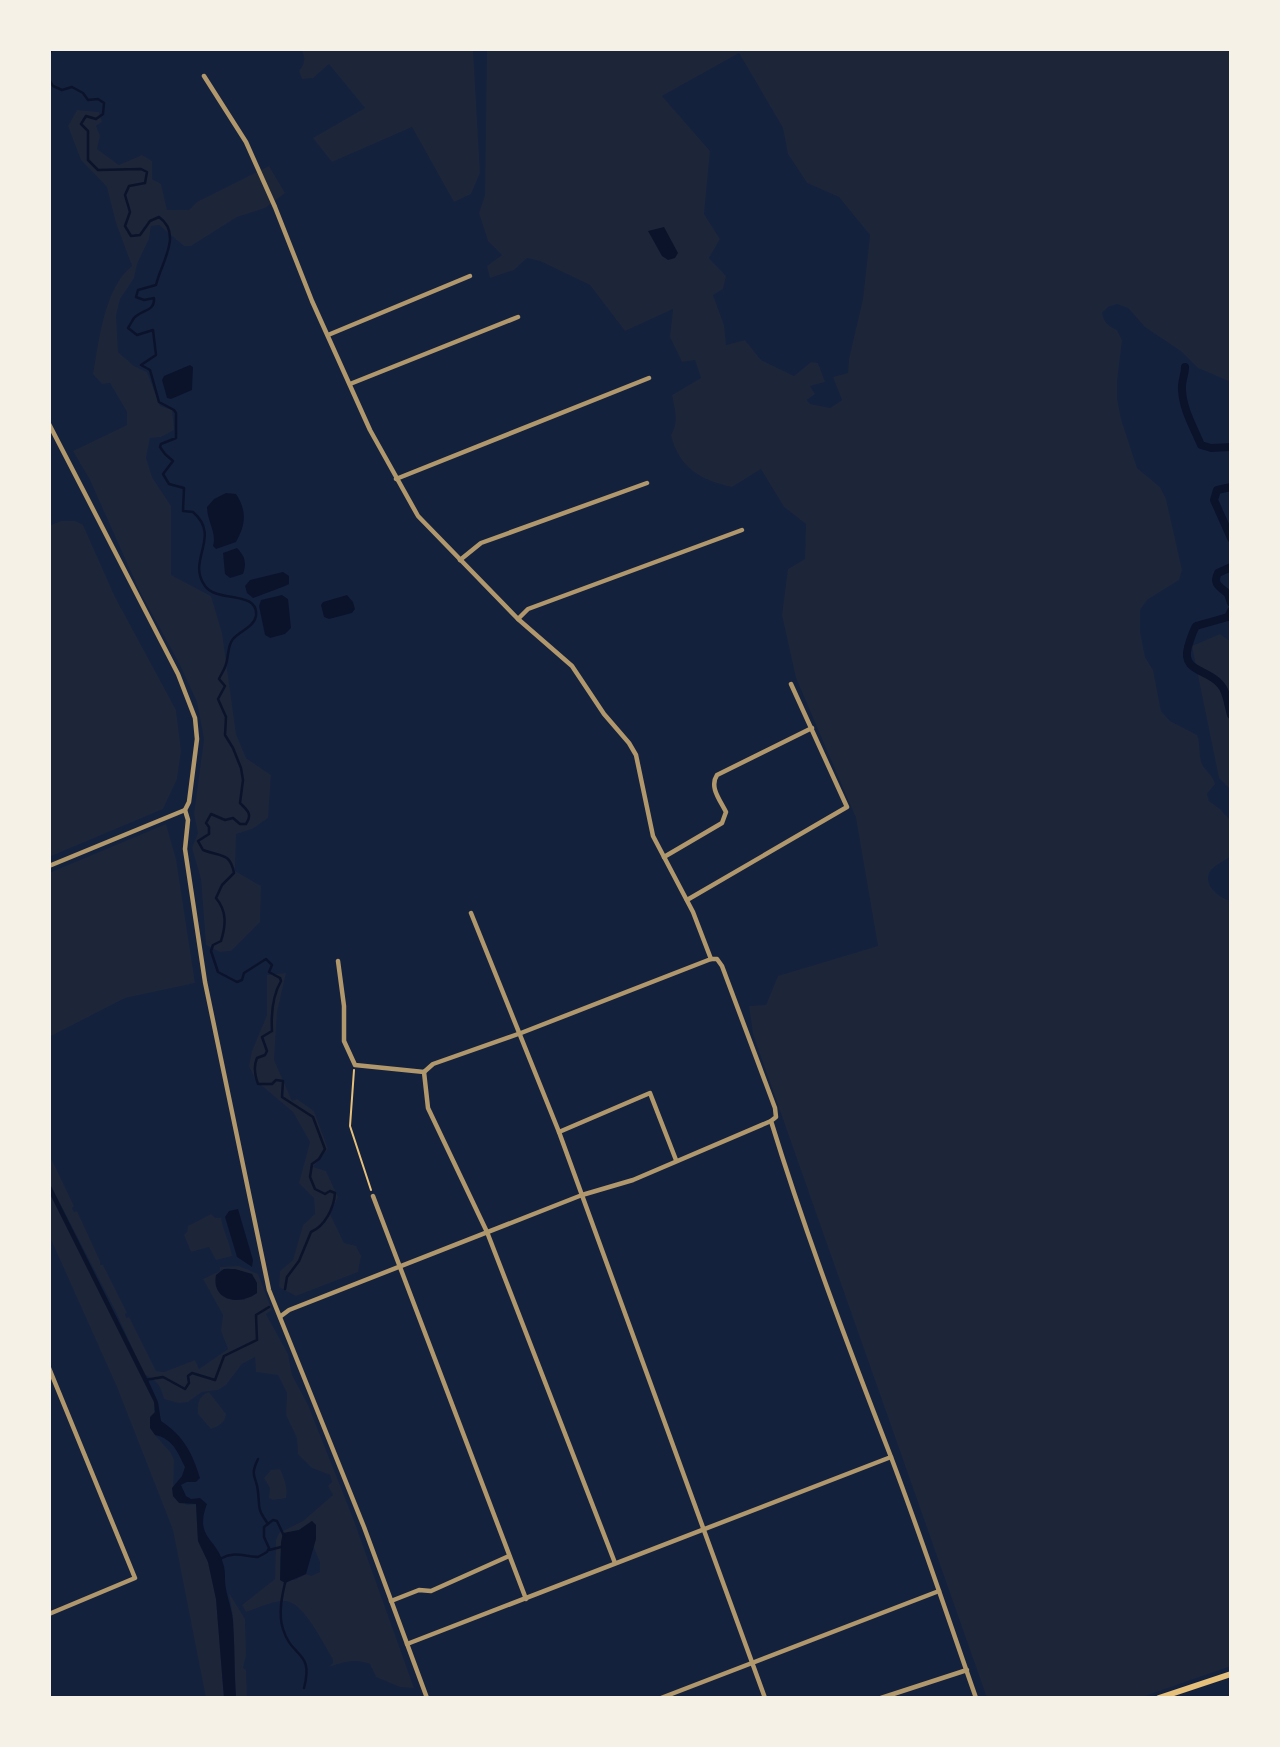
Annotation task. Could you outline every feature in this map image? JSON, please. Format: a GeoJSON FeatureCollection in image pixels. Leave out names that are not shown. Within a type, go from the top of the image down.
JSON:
{"type":"FeatureCollection","features":[{"type":"Feature","properties":{"kind":"main road"},"geometry":{"type":"LineString","coordinates":[[1159,1698],[1231,1674]]}},
{"type":"Feature","properties":{"kind":"street"},"geometry":{"type":"LineString","coordinates":[[204,76],[246,142],[370,430],[424,525],[518,619],[572,666],[604,714],[628,743],[640,769],[648,822],[687,900],[711,959]]}},
{"type":"Feature","properties":{"kind":"street"},"geometry":{"type":"LineString","coordinates":[[328,335],[470,276]]}},
{"type":"Feature","properties":{"kind":"street"},"geometry":{"type":"LineString","coordinates":[[350,384],[518,317]]}},
{"type":"Feature","properties":{"kind":"street"},"geometry":{"type":"LineString","coordinates":[[396,479],[649,378]]}},
{"type":"Feature","properties":{"kind":"street"},"geometry":{"type":"LineString","coordinates":[[49,424],[178,674],[195,718],[197,739],[189,802],[185,810],[49,866]]}},
{"type":"Feature","properties":{"kind":"street"},"geometry":{"type":"LineString","coordinates":[[460,560],[481,543],[647,483]]}},
{"type":"Feature","properties":{"kind":"street"},"geometry":{"type":"LineString","coordinates":[[518,619],[528,609],[741,530]]}},
{"type":"Feature","properties":{"kind":"street"},"geometry":{"type":"LineString","coordinates":[[687,900],[845,810],[846,803],[791,684]]}},
{"type":"Feature","properties":{"kind":"street"},"geometry":{"type":"LineString","coordinates":[[664,857],[722,823],[726,812],[714,787],[714,780],[718,775],[812,727]]}},
{"type":"Feature","properties":{"kind":"street"},"geometry":{"type":"LineString","coordinates":[[185,810],[188,820],[186,849],[205,982],[269,1290],[427,1698]]}},
{"type":"Feature","properties":{"kind":"street"},"geometry":{"type":"LineString","coordinates":[[471,913],[559,1132],[765,1698]]}},
{"type":"Feature","properties":{"kind":"street"},"geometry":{"type":"LineString","coordinates":[[281,1316],[284,1312],[582,1195],[633,1180],[776,1117],[723,968],[717,959],[433,1064],[424,1072],[355,1065],[344,1041],[344,1006],[338,961]]}},
{"type":"Feature","properties":{"kind":"street"},"geometry":{"type":"LineString","coordinates":[[424,1072],[428,1108],[487,1232],[615,1563]]}},
{"type":"Feature","properties":{"kind":"street"},"geometry":{"type":"LineString","coordinates":[[559,1132],[650,1093],[676,1160]]}},
{"type":"Feature","properties":{"kind":"street"},"geometry":{"type":"LineString","coordinates":[[771,1121],[797,1204],[858,1376],[891,1457],[976,1698]]}},
{"type":"Feature","properties":{"kind":"street"},"geometry":{"type":"LineString","coordinates":[[373,1196],[526,1599]]}},
{"type":"Feature","properties":{"kind":"street"},"geometry":{"type":"LineString","coordinates":[[49,1368],[135,1578],[49,1614]]}},
{"type":"Feature","properties":{"kind":"street"},"geometry":{"type":"LineString","coordinates":[[407,1644],[891,1457]]}},
{"type":"Feature","properties":{"kind":"street"},"geometry":{"type":"LineString","coordinates":[[391,1601],[419,1590],[430,1591],[509,1556]]}},
{"type":"Feature","properties":{"kind":"street"},"geometry":{"type":"LineString","coordinates":[[660,1698],[939,1591]]}},
{"type":"Feature","properties":{"kind":"street"},"geometry":{"type":"LineString","coordinates":[[881,1698],[967,1670]]}},
{"type":"Feature","properties":{"kind":"path"},"geometry":{"type":"LineString","coordinates":[[355,1065],[350,1126],[373,1196]]}},
{"type":"Feature","properties":{"kind":"shaded area"},"geometry":{"type":"Polygon","coordinates":[[[301,49],[473,49],[480,173],[471,194],[454,202],[412,127],[332,162],[313,138],[365,108],[329,64],[313,78],[302,79],[299,71],[304,63],[301,49]]]}},
{"type":"Feature","properties":{"kind":"shaded area"},"geometry":{"type":"Polygon","coordinates":[[[487,49],[1231,49],[1231,382],[1198,368],[1182,352],[1145,327],[1128,308],[1117,304],[1102,313],[1105,321],[1117,330],[1122,340],[1117,382],[1121,419],[1137,468],[1160,487],[1166,499],[1182,570],[1179,580],[1147,600],[1140,610],[1140,632],[1145,657],[1153,670],[1161,711],[1170,721],[1197,735],[1202,764],[1215,784],[1207,794],[1209,801],[1231,821],[1231,856],[1211,870],[1208,880],[1217,894],[1231,901],[1231,1666],[1139,1698],[987,1698],[753,1034],[749,1006],[766,1005],[778,976],[878,946],[856,818],[796,678],[782,615],[788,569],[805,559],[806,524],[784,507],[761,469],[732,487],[710,481],[692,471],[679,456],[671,435],[676,421],[672,395],[701,378],[695,360],[682,362],[670,337],[673,309],[625,331],[590,285],[540,261],[527,258],[514,270],[490,278],[487,266],[502,255],[488,241],[479,213],[485,195],[487,49]],[[739,53],[662,96],[710,151],[704,214],[720,239],[709,258],[726,276],[723,289],[713,295],[724,325],[726,345],[745,340],[761,360],[794,376],[811,362],[818,363],[825,382],[810,386],[815,394],[807,400],[810,404],[830,408],[842,400],[833,377],[848,373],[863,299],[870,235],[839,197],[807,183],[788,154],[783,128],[739,53]]]}},
{"type":"Feature","properties":{"kind":"shaded area"},"geometry":{"type":"Polygon","coordinates":[[[77,110],[99,112],[102,122],[96,126],[100,136],[97,149],[119,165],[142,155],[152,161],[152,179],[161,184],[167,210],[189,210],[197,202],[269,166],[285,193],[265,208],[237,217],[191,246],[184,246],[159,225],[151,226],[149,239],[137,264],[134,278],[120,299],[116,315],[118,352],[134,366],[147,372],[160,406],[172,410],[174,430],[161,437],[150,438],[146,458],[152,477],[171,506],[171,575],[211,596],[222,633],[236,734],[246,758],[271,775],[268,818],[252,829],[236,834],[235,871],[261,886],[260,922],[231,951],[220,952],[206,945],[201,879],[192,848],[198,833],[194,814],[204,739],[197,702],[140,592],[90,480],[73,451],[127,425],[127,412],[110,383],[102,384],[93,374],[109,301],[115,288],[132,266],[116,223],[107,187],[81,160],[68,126],[77,110]]]}},
{"type":"Feature","properties":{"kind":"shaded area"},"geometry":{"type":"Polygon","coordinates":[[[664,227],[678,253],[675,258],[668,260],[662,256],[648,231],[664,227]]]}},
{"type":"Feature","properties":{"kind":"shaded area"},"geometry":{"type":"Polygon","coordinates":[[[190,365],[193,367],[192,390],[171,399],[167,398],[162,380],[164,376],[190,365]]]}},
{"type":"Feature","properties":{"kind":"shaded area"},"geometry":{"type":"Polygon","coordinates":[[[226,493],[236,494],[240,500],[243,512],[242,530],[236,542],[216,549],[213,546],[214,536],[207,507],[214,499],[226,493]]]}},
{"type":"Feature","properties":{"kind":"shaded area"},"geometry":{"type":"Polygon","coordinates":[[[61,521],[75,521],[83,525],[115,597],[176,710],[181,751],[177,779],[163,809],[49,857],[49,526],[61,521]]]}},
{"type":"Feature","properties":{"kind":"shaded area"},"geometry":{"type":"Polygon","coordinates":[[[237,548],[245,563],[244,570],[243,574],[230,578],[225,574],[223,553],[237,548]]]}},
{"type":"Feature","properties":{"kind":"shaded area"},"geometry":{"type":"Polygon","coordinates":[[[283,572],[289,576],[289,584],[253,598],[247,593],[245,586],[250,580],[283,572]]]}},
{"type":"Feature","properties":{"kind":"shaded area"},"geometry":{"type":"Polygon","coordinates":[[[282,595],[288,599],[291,628],[285,634],[270,638],[265,635],[259,606],[261,600],[282,595]]]}},
{"type":"Feature","properties":{"kind":"shaded area"},"geometry":{"type":"Polygon","coordinates":[[[347,595],[355,609],[352,613],[329,619],[324,617],[321,605],[323,602],[347,595]]]}},
{"type":"Feature","properties":{"kind":"shaded area"},"geometry":{"type":"Polygon","coordinates":[[[1220,634],[1231,642],[1231,790],[1219,778],[1192,646],[1220,634]]]}},
{"type":"Feature","properties":{"kind":"shaded area"},"geometry":{"type":"Polygon","coordinates":[[[166,824],[176,859],[195,983],[125,998],[49,1037],[49,873],[166,824]]]}},
{"type":"Feature","properties":{"kind":"shaded area"},"geometry":{"type":"Polygon","coordinates":[[[286,973],[277,1012],[274,1060],[292,1101],[297,1099],[314,1111],[328,1149],[313,1167],[326,1171],[338,1197],[330,1214],[344,1243],[356,1246],[361,1256],[358,1272],[296,1296],[279,1287],[280,1271],[293,1260],[303,1225],[315,1214],[314,1198],[299,1183],[310,1142],[293,1112],[256,1081],[249,1066],[252,1051],[267,1015],[267,975],[286,973]]]}},
{"type":"Feature","properties":{"kind":"shaded area"},"geometry":{"type":"Polygon","coordinates":[[[49,1154],[74,1206],[72,1208],[74,1212],[77,1211],[100,1265],[103,1265],[127,1313],[126,1318],[129,1317],[156,1371],[164,1372],[195,1360],[199,1369],[228,1349],[221,1331],[223,1315],[203,1279],[220,1271],[220,1267],[239,1266],[258,1274],[272,1310],[266,1314],[288,1354],[292,1375],[308,1405],[353,1518],[414,1688],[400,1687],[376,1677],[370,1664],[364,1662],[349,1661],[329,1667],[333,1659],[305,1615],[291,1603],[275,1602],[246,1612],[242,1605],[275,1579],[276,1540],[279,1533],[303,1521],[333,1495],[328,1486],[332,1482],[330,1475],[312,1468],[298,1454],[297,1438],[286,1415],[287,1393],[278,1375],[256,1372],[255,1357],[242,1364],[226,1385],[218,1390],[202,1392],[188,1402],[178,1403],[164,1399],[157,1384],[144,1374],[115,1310],[49,1182],[49,1154]],[[228,1268],[217,1275],[226,1298],[245,1300],[252,1274],[228,1268]],[[312,1521],[299,1530],[283,1534],[281,1574],[295,1580],[306,1574],[311,1576],[320,1572],[320,1562],[313,1546],[316,1525],[312,1521]]]}},
{"type":"Feature","properties":{"kind":"shaded area"},"geometry":{"type":"Polygon","coordinates":[[[49,1182],[148,1380],[158,1402],[161,1421],[181,1439],[197,1469],[200,1478],[196,1482],[181,1485],[186,1496],[191,1499],[200,1498],[207,1504],[203,1524],[224,1565],[233,1621],[236,1698],[224,1698],[216,1599],[208,1562],[198,1541],[196,1504],[179,1503],[173,1496],[172,1488],[182,1476],[185,1467],[174,1447],[166,1439],[155,1435],[150,1428],[150,1417],[155,1412],[154,1402],[49,1192],[49,1182]]]}},
{"type":"Feature","properties":{"kind":"shaded area"},"geometry":{"type":"Polygon","coordinates":[[[49,1192],[154,1402],[155,1435],[174,1460],[173,1496],[187,1505],[196,1504],[198,1541],[208,1562],[216,1599],[224,1698],[206,1698],[173,1530],[117,1387],[49,1235],[49,1192]]]}},
{"type":"Feature","properties":{"kind":"shaded area"},"geometry":{"type":"Polygon","coordinates":[[[238,1209],[253,1260],[252,1267],[237,1257],[225,1217],[229,1211],[238,1209]]]}},
{"type":"Feature","properties":{"kind":"shaded area"},"geometry":{"type":"Polygon","coordinates":[[[211,1214],[215,1218],[221,1218],[232,1256],[216,1260],[209,1247],[191,1252],[184,1235],[188,1226],[211,1214]]]}},
{"type":"Feature","properties":{"kind":"shaded area"},"geometry":{"type":"Polygon","coordinates":[[[224,1269],[252,1274],[257,1283],[257,1293],[235,1300],[222,1296],[216,1284],[216,1275],[224,1269]]]}},
{"type":"Feature","properties":{"kind":"shaded area"},"geometry":{"type":"Polygon","coordinates":[[[209,1392],[226,1414],[221,1424],[211,1429],[198,1414],[200,1398],[209,1392]]]}},
{"type":"Feature","properties":{"kind":"shaded area"},"geometry":{"type":"Polygon","coordinates":[[[280,1469],[286,1486],[286,1498],[273,1500],[269,1498],[270,1488],[264,1478],[271,1470],[280,1469]]]}},
{"type":"Feature","properties":{"kind":"shaded area"},"geometry":{"type":"Polygon","coordinates":[[[312,1521],[316,1525],[316,1539],[306,1574],[285,1583],[280,1580],[283,1533],[299,1530],[312,1521]]]}},
{"type":"Feature","properties":{"kind":"shaded area"},"geometry":{"type":"Polygon","coordinates":[[[229,1593],[245,1619],[246,1655],[243,1668],[246,1670],[247,1698],[236,1698],[233,1617],[229,1593]]]}},
{"type":"Feature","properties":{"kind":"waterway"},"geometry":{"type":"LineString","coordinates":[[49,54],[52,49]]}},
{"type":"Feature","properties":{"kind":"waterway"},"geometry":{"type":"LineString","coordinates":[[49,79],[53,86],[62,90],[72,87],[83,93],[88,100],[98,99],[104,103],[103,114],[96,119],[86,116],[81,124],[88,131],[88,160],[98,170],[141,169],[147,172],[145,183],[129,186],[125,195],[130,212],[125,226],[131,236],[140,235],[150,221],[159,217],[166,224],[170,240],[156,285],[138,290],[136,297],[144,300],[154,298],[154,303],[137,315],[128,328],[137,335],[153,330],[156,355],[141,365],[150,370],[159,402],[176,413],[176,438],[161,444],[160,447],[173,461],[163,474],[169,484],[184,488],[183,511],[193,512],[201,521],[205,540],[199,567],[205,586],[218,594],[251,603],[255,608],[253,623],[236,636],[230,645],[219,679],[225,686],[218,699],[226,717],[225,735],[241,768],[243,780],[240,803],[249,817],[246,824],[240,824],[233,818],[225,820],[211,814],[206,823],[209,834],[198,841],[203,850],[227,858],[234,873],[222,885],[216,898],[224,918],[221,941],[213,945],[211,951],[218,972],[237,982],[242,980],[244,973],[266,959],[272,965],[269,972],[281,981],[273,1005],[272,1031],[262,1037],[267,1051],[256,1061],[258,1084],[283,1081],[282,1097],[313,1117],[325,1149],[312,1164],[310,1177],[315,1189],[325,1194],[330,1191],[335,1193],[328,1216],[311,1232],[299,1261],[287,1277],[285,1289]]}},
{"type":"Feature","properties":{"kind":"waterway"},"geometry":{"type":"LineString","coordinates":[[1185,367],[1183,397],[1201,445],[1211,448],[1231,447]]}},
{"type":"Feature","properties":{"kind":"waterway"},"geometry":{"type":"LineString","coordinates":[[1231,487],[1217,490],[1214,500],[1231,538]]}},
{"type":"Feature","properties":{"kind":"waterway"},"geometry":{"type":"LineString","coordinates":[[1231,567],[1218,573],[1216,580],[1228,594],[1231,603]]}},
{"type":"Feature","properties":{"kind":"waterway"},"geometry":{"type":"LineString","coordinates":[[1231,611],[1228,617],[1196,626],[1187,655],[1192,666],[1215,679],[1222,687],[1231,715]]}},
{"type":"Feature","properties":{"kind":"waterway"},"geometry":{"type":"LineString","coordinates":[[145,1380],[163,1377],[185,1389],[189,1383],[188,1376],[192,1373],[215,1380],[224,1356],[257,1340],[256,1315],[269,1307]]}},
{"type":"Feature","properties":{"kind":"waterway"},"geometry":{"type":"LineString","coordinates":[[258,1459],[254,1477],[260,1509],[268,1524]]}},
{"type":"Feature","properties":{"kind":"waterway"},"geometry":{"type":"LineString","coordinates":[[220,1559],[234,1555],[258,1557],[267,1552],[269,1548],[264,1537],[264,1527],[273,1520],[277,1521],[284,1536]]}},
{"type":"Feature","properties":{"kind":"waterway"},"geometry":{"type":"LineString","coordinates":[[269,1550],[281,1547]]}},
{"type":"Feature","properties":{"kind":"waterway"},"geometry":{"type":"LineString","coordinates":[[286,1579],[281,1617],[287,1639],[306,1667],[304,1688]]}}]}
